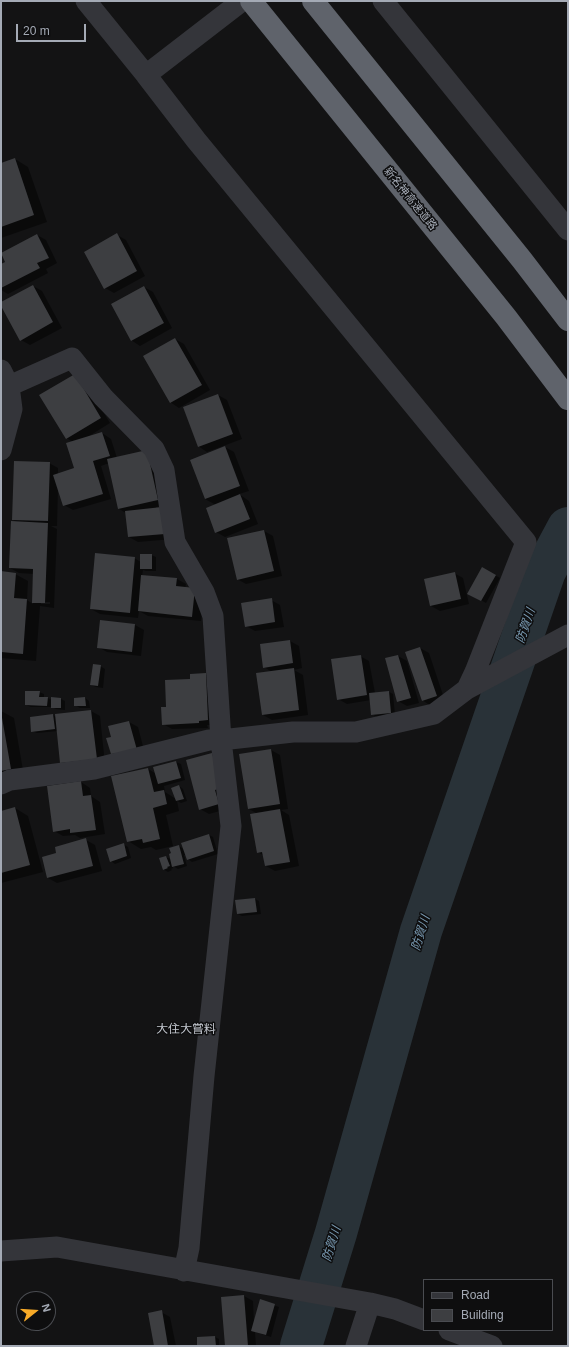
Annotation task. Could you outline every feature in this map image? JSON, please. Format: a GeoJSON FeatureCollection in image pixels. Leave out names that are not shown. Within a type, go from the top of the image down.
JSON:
{"type":"FeatureCollection","features":[{"type":"Feature","properties":{"kind":"highway","name":"新名神高速道路"},"geometry":{"type":"LineString","coordinates":[[251,1],[506,317],[568,399]]}},
{"type":"Feature","properties":{"kind":"highway"},"geometry":{"type":"LineString","coordinates":[[313,1],[522,260],[568,320]]}},
{"type":"Feature","properties":{"kind":"street"},"geometry":{"type":"LineString","coordinates":[[86,1],[196,140],[526,542],[475,672],[471,687]]}},
{"type":"Feature","properties":{"kind":"street"},"geometry":{"type":"LineString","coordinates":[[146,75],[242,1]]}},
{"type":"Feature","properties":{"kind":"street"},"geometry":{"type":"LineString","coordinates":[[382,1],[568,230]]}},
{"type":"Feature","properties":{"kind":"street"},"geometry":{"type":"LineString","coordinates":[[1,450],[12,409],[5,378],[72,358],[103,397],[154,449],[164,470],[175,542],[204,592],[213,616],[221,740],[231,826],[204,1076],[189,1248],[184,1271]]}},
{"type":"Feature","properties":{"kind":"street"},"geometry":{"type":"LineString","coordinates":[[1,784],[10,780],[94,769],[209,740],[293,732],[356,732],[434,714],[471,687],[568,635]]}},
{"type":"Feature","properties":{"kind":"street"},"geometry":{"type":"LineString","coordinates":[[1,1251],[57,1248],[370,1303],[394,1309],[423,1320]]}},
{"type":"Feature","properties":{"kind":"street"},"geometry":{"type":"LineString","coordinates":[[356,1346],[370,1303]]}},
{"type":"Feature","properties":{"kind":"street"},"geometry":{"type":"LineString","coordinates":[[452,1331],[492,1346]]}},
{"type":"Feature","properties":{"kind":"building"},"geometry":{"type":"Polygon","coordinates":[[[15,158],[34,215],[1,227],[1,163],[15,158]]]}},
{"type":"Feature","properties":{"kind":"building"},"geometry":{"type":"Polygon","coordinates":[[[117,233],[137,271],[104,289],[84,252],[117,233]]]}},
{"type":"Feature","properties":{"kind":"building"},"geometry":{"type":"Polygon","coordinates":[[[37,234],[49,258],[37,263],[40,268],[1,288],[1,264],[5,262],[1,253],[37,234]]]}},
{"type":"Feature","properties":{"kind":"building"},"geometry":{"type":"Polygon","coordinates":[[[33,285],[53,322],[20,341],[1,306],[1,302],[33,285]]]}},
{"type":"Feature","properties":{"kind":"building"},"geometry":{"type":"Polygon","coordinates":[[[144,286],[164,323],[131,341],[111,304],[144,286]]]}},
{"type":"Feature","properties":{"kind":"building"},"geometry":{"type":"Polygon","coordinates":[[[175,338],[202,385],[170,403],[143,356],[175,338]]]}},
{"type":"Feature","properties":{"kind":"building"},"geometry":{"type":"Polygon","coordinates":[[[75,374],[101,418],[66,439],[39,395],[75,374]]]}},
{"type":"Feature","properties":{"kind":"building"},"geometry":{"type":"Polygon","coordinates":[[[218,394],[233,434],[198,447],[183,407],[218,394]]]}},
{"type":"Feature","properties":{"kind":"building"},"geometry":{"type":"Polygon","coordinates":[[[102,432],[110,456],[93,461],[103,494],[63,506],[53,475],[74,468],[66,443],[102,432]]]}},
{"type":"Feature","properties":{"kind":"building"},"geometry":{"type":"Polygon","coordinates":[[[225,446],[240,486],[205,499],[190,460],[225,446]]]}},
{"type":"Feature","properties":{"kind":"building"},"geometry":{"type":"Polygon","coordinates":[[[147,450],[158,500],[118,509],[107,459],[147,450]]]}},
{"type":"Feature","properties":{"kind":"building"},"geometry":{"type":"Polygon","coordinates":[[[14,461],[50,462],[48,521],[12,520],[14,461]]]}},
{"type":"Feature","properties":{"kind":"building"},"geometry":{"type":"Polygon","coordinates":[[[240,494],[250,519],[215,533],[206,508],[240,494]]]}},
{"type":"Feature","properties":{"kind":"building"},"geometry":{"type":"Polygon","coordinates":[[[162,507],[165,534],[128,537],[125,511],[162,507]]]}},
{"type":"Feature","properties":{"kind":"building"},"geometry":{"type":"Polygon","coordinates":[[[11,521],[48,523],[45,603],[32,603],[33,569],[9,568],[11,521]]]}},
{"type":"Feature","properties":{"kind":"building"},"geometry":{"type":"Polygon","coordinates":[[[264,530],[274,571],[237,580],[227,538],[264,530]]]}},
{"type":"Feature","properties":{"kind":"building"},"geometry":{"type":"Polygon","coordinates":[[[95,553],[135,557],[130,613],[90,609],[95,553]]]}},
{"type":"Feature","properties":{"kind":"building"},"geometry":{"type":"Polygon","coordinates":[[[140,554],[152,554],[152,569],[140,569],[140,554]]]}},
{"type":"Feature","properties":{"kind":"building"},"geometry":{"type":"Polygon","coordinates":[[[482,567],[496,575],[481,601],[467,594],[482,567]]]}},
{"type":"Feature","properties":{"kind":"building"},"geometry":{"type":"Polygon","coordinates":[[[1,571],[16,573],[14,598],[27,599],[23,654],[1,652],[1,571]]]}},
{"type":"Feature","properties":{"kind":"building"},"geometry":{"type":"Polygon","coordinates":[[[455,572],[461,599],[430,606],[424,579],[455,572]]]}},
{"type":"Feature","properties":{"kind":"building"},"geometry":{"type":"Polygon","coordinates":[[[141,575],[177,578],[176,586],[195,588],[192,617],[138,611],[141,575]]]}},
{"type":"Feature","properties":{"kind":"building"},"geometry":{"type":"Polygon","coordinates":[[[272,598],[275,622],[245,627],[241,603],[272,598]]]}},
{"type":"Feature","properties":{"kind":"building"},"geometry":{"type":"Polygon","coordinates":[[[100,620],[135,624],[132,652],[97,648],[100,620]]]}},
{"type":"Feature","properties":{"kind":"building"},"geometry":{"type":"Polygon","coordinates":[[[290,640],[293,663],[263,668],[260,644],[290,640]]]}},
{"type":"Feature","properties":{"kind":"building"},"geometry":{"type":"Polygon","coordinates":[[[420,647],[437,696],[422,701],[405,652],[420,647]]]}},
{"type":"Feature","properties":{"kind":"building"},"geometry":{"type":"Polygon","coordinates":[[[361,655],[367,695],[337,700],[331,659],[361,655]]]}},
{"type":"Feature","properties":{"kind":"building"},"geometry":{"type":"Polygon","coordinates":[[[398,655],[411,698],[397,702],[385,658],[398,655]]]}},
{"type":"Feature","properties":{"kind":"building"},"geometry":{"type":"Polygon","coordinates":[[[93,664],[101,665],[98,686],[90,685],[93,664]]]}},
{"type":"Feature","properties":{"kind":"building"},"geometry":{"type":"Polygon","coordinates":[[[294,668],[299,710],[262,715],[256,673],[294,668]]]}},
{"type":"Feature","properties":{"kind":"building"},"geometry":{"type":"Polygon","coordinates":[[[206,673],[208,720],[199,721],[199,723],[162,725],[161,707],[166,707],[165,680],[190,679],[190,674],[206,673]]]}},
{"type":"Feature","properties":{"kind":"building"},"geometry":{"type":"Polygon","coordinates":[[[25,691],[40,691],[39,697],[48,697],[47,706],[25,705],[25,691]]]}},
{"type":"Feature","properties":{"kind":"building"},"geometry":{"type":"Polygon","coordinates":[[[389,691],[391,713],[371,715],[369,693],[389,691]]]}},
{"type":"Feature","properties":{"kind":"building"},"geometry":{"type":"Polygon","coordinates":[[[51,697],[61,698],[61,708],[51,708],[51,697]]]}},
{"type":"Feature","properties":{"kind":"building"},"geometry":{"type":"Polygon","coordinates":[[[85,697],[86,706],[74,706],[74,698],[85,697]]]}},
{"type":"Feature","properties":{"kind":"building"},"geometry":{"type":"Polygon","coordinates":[[[91,710],[97,759],[60,763],[55,714],[91,710]]]}},
{"type":"Feature","properties":{"kind":"building"},"geometry":{"type":"Polygon","coordinates":[[[1,712],[11,769],[1,771],[1,712]]]}},
{"type":"Feature","properties":{"kind":"building"},"geometry":{"type":"Polygon","coordinates":[[[53,714],[55,729],[31,732],[30,717],[53,714]]]}},
{"type":"Feature","properties":{"kind":"building"},"geometry":{"type":"Polygon","coordinates":[[[129,721],[137,750],[111,754],[106,738],[111,737],[108,726],[129,721]]]}},
{"type":"Feature","properties":{"kind":"building"},"geometry":{"type":"Polygon","coordinates":[[[271,749],[280,804],[248,809],[239,754],[271,749]]]}},
{"type":"Feature","properties":{"kind":"building"},"geometry":{"type":"Polygon","coordinates":[[[212,753],[221,788],[215,790],[219,804],[199,810],[186,760],[212,753]]]}},
{"type":"Feature","properties":{"kind":"building"},"geometry":{"type":"Polygon","coordinates":[[[176,761],[181,778],[158,784],[153,767],[176,761]]]}},
{"type":"Feature","properties":{"kind":"building"},"geometry":{"type":"Polygon","coordinates":[[[148,768],[154,792],[164,790],[167,804],[153,808],[160,839],[143,843],[142,839],[127,842],[111,776],[148,768]]]}},
{"type":"Feature","properties":{"kind":"building"},"geometry":{"type":"Polygon","coordinates":[[[81,781],[83,796],[91,795],[96,830],[70,833],[70,829],[53,832],[47,786],[81,781]]]}},
{"type":"Feature","properties":{"kind":"building"},"geometry":{"type":"Polygon","coordinates":[[[179,785],[184,799],[176,801],[171,788],[179,785]]]}},
{"type":"Feature","properties":{"kind":"building"},"geometry":{"type":"Polygon","coordinates":[[[15,807],[30,865],[1,873],[1,811],[15,807]]]}},
{"type":"Feature","properties":{"kind":"building"},"geometry":{"type":"Polygon","coordinates":[[[280,809],[290,862],[265,866],[262,852],[257,853],[250,814],[280,809]]]}},
{"type":"Feature","properties":{"kind":"building"},"geometry":{"type":"Polygon","coordinates":[[[209,834],[214,851],[187,860],[181,843],[209,834]]]}},
{"type":"Feature","properties":{"kind":"building"},"geometry":{"type":"Polygon","coordinates":[[[86,838],[93,866],[47,878],[42,857],[56,853],[55,847],[86,838]]]}},
{"type":"Feature","properties":{"kind":"building"},"geometry":{"type":"Polygon","coordinates":[[[124,843],[127,856],[110,862],[106,849],[124,843]]]}},
{"type":"Feature","properties":{"kind":"building"},"geometry":{"type":"Polygon","coordinates":[[[179,845],[184,864],[172,867],[169,848],[179,845]]]}},
{"type":"Feature","properties":{"kind":"building"},"geometry":{"type":"Polygon","coordinates":[[[166,856],[170,866],[163,870],[159,858],[166,856]]]}},
{"type":"Feature","properties":{"kind":"building"},"geometry":{"type":"Polygon","coordinates":[[[255,898],[257,912],[237,914],[235,900],[255,898]]]}},
{"type":"Feature","properties":{"kind":"building"},"geometry":{"type":"Polygon","coordinates":[[[244,1295],[248,1346],[225,1346],[221,1297],[244,1295]]]}},
{"type":"Feature","properties":{"kind":"building"},"geometry":{"type":"Polygon","coordinates":[[[260,1299],[275,1304],[266,1335],[251,1331],[260,1299]]]}},
{"type":"Feature","properties":{"kind":"building"},"geometry":{"type":"Polygon","coordinates":[[[162,1310],[168,1346],[154,1346],[148,1313],[162,1310]]]}},
{"type":"Feature","properties":{"kind":"building"},"geometry":{"type":"Polygon","coordinates":[[[215,1336],[216,1346],[197,1346],[197,1337],[215,1336]]]}},
{"type":"Feature","properties":{"kind":"waterway","name":"防賀川"},"geometry":{"type":"LineString","coordinates":[[301,1346],[336,1233],[421,931],[545,571],[568,528]]}},
{"type":"Feature","properties":{"kind":"district","name":"大住大嘗料"},"geometry":{"type":"Point","coordinates":[186,1030]}}]}
